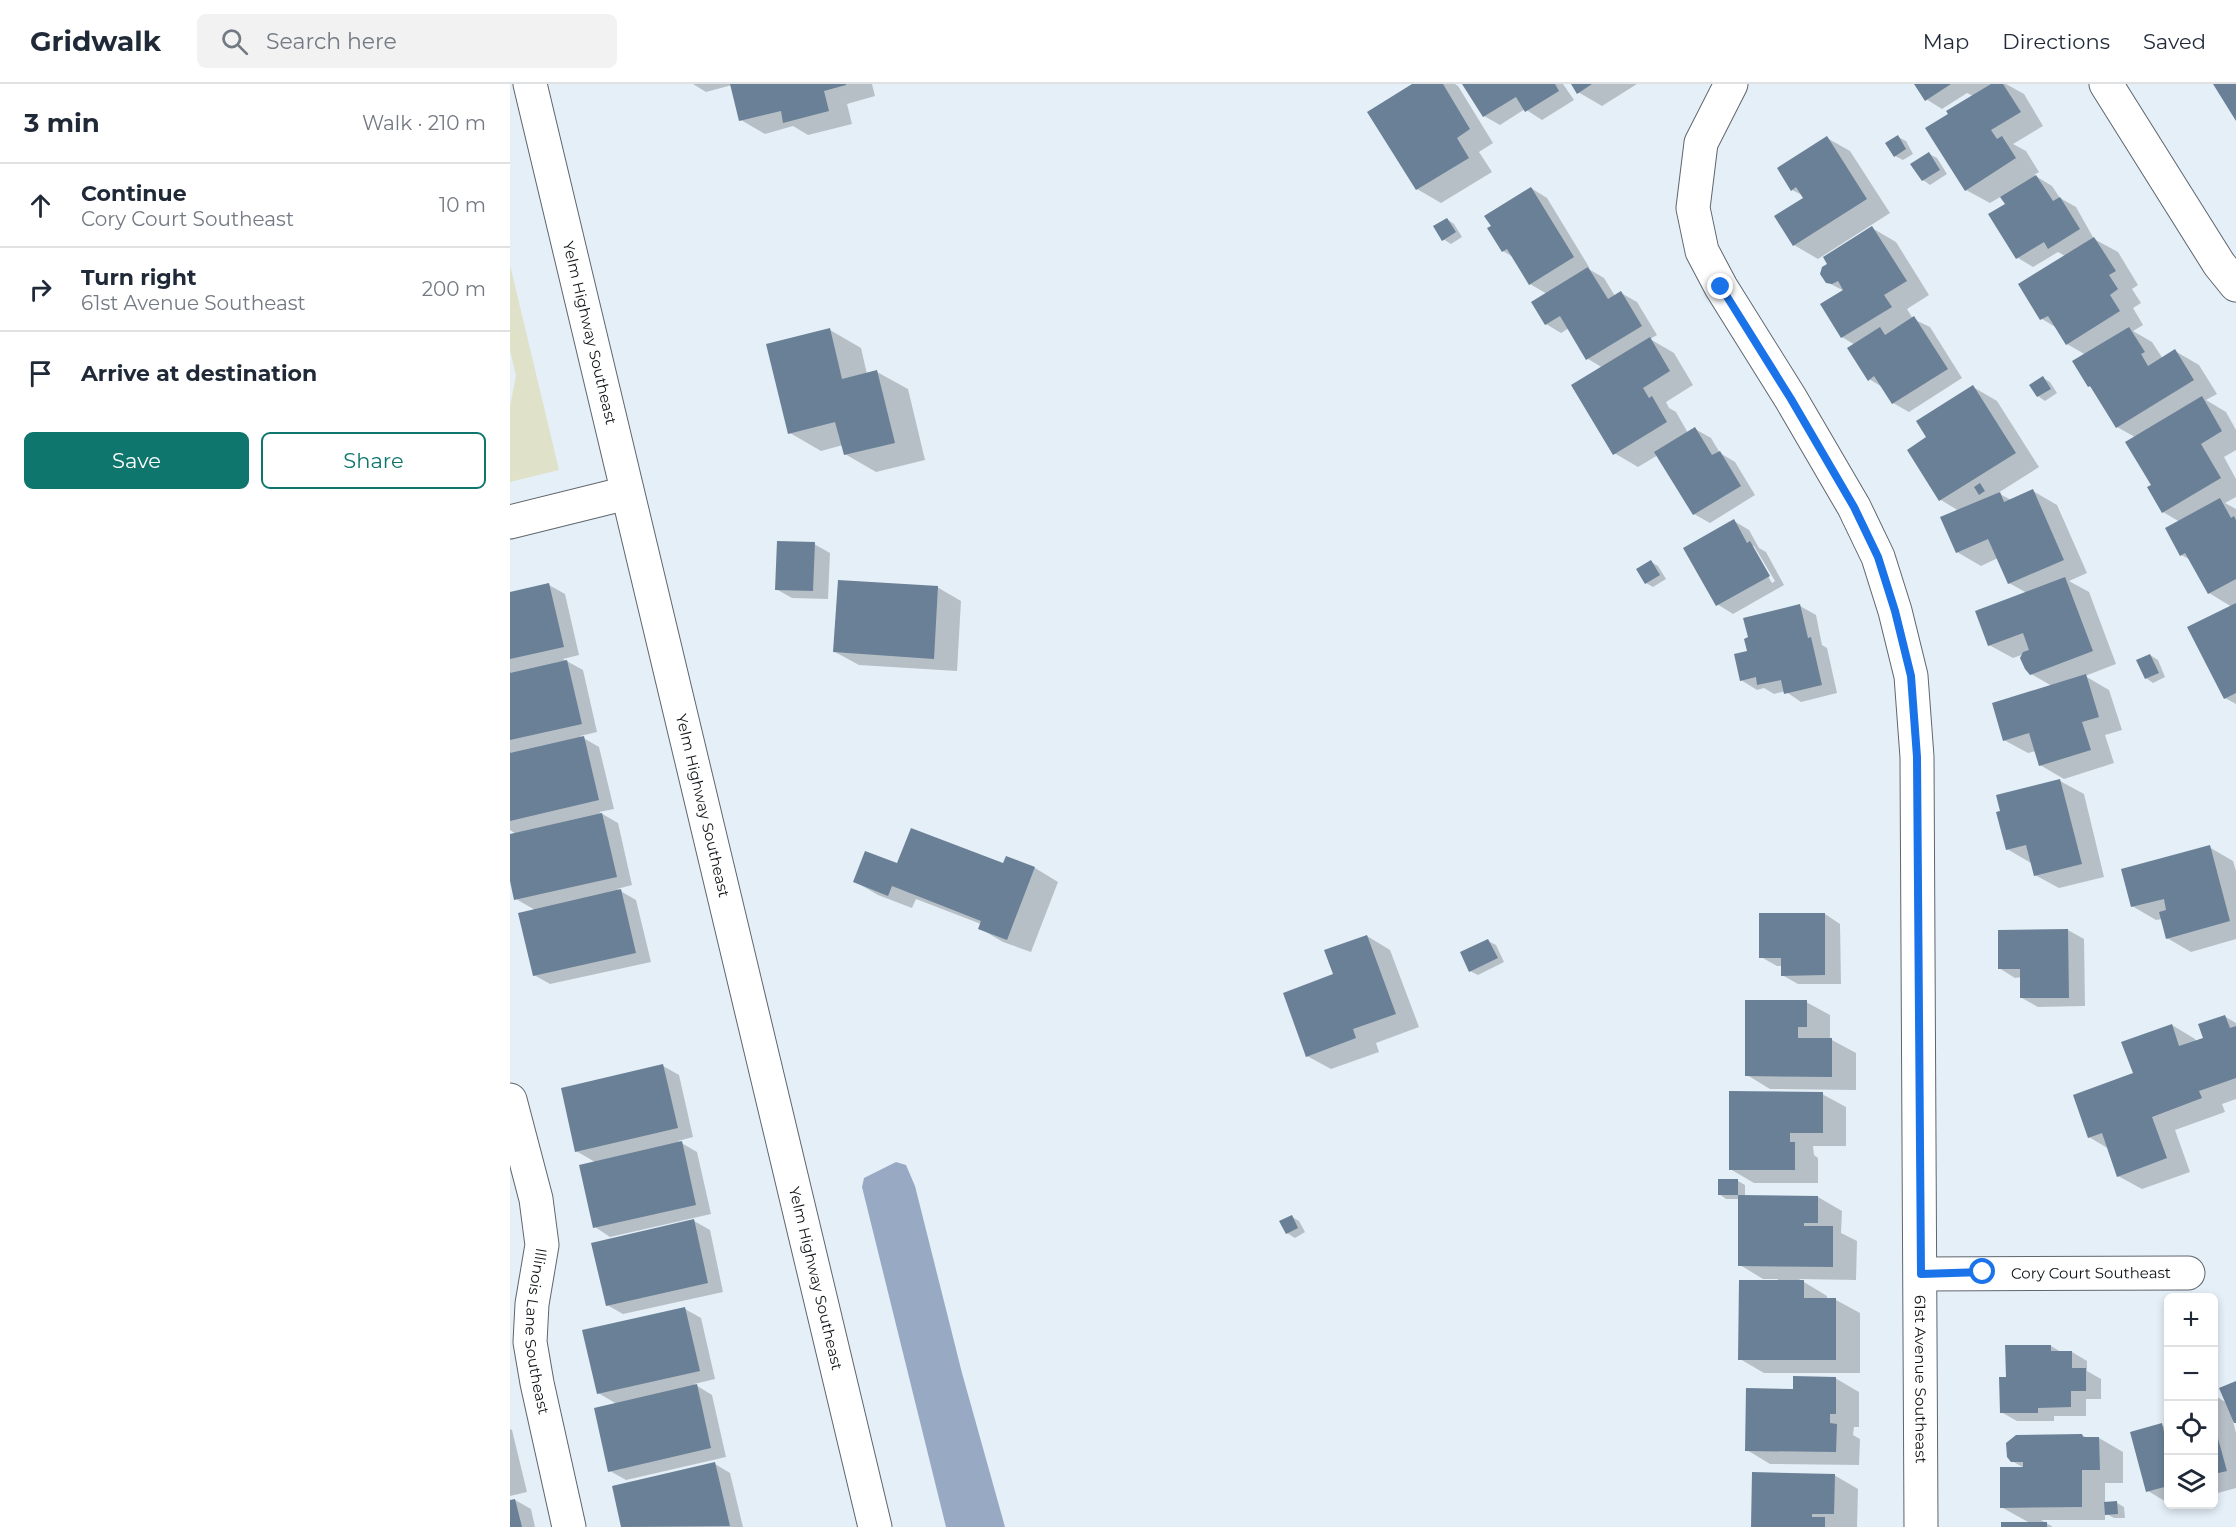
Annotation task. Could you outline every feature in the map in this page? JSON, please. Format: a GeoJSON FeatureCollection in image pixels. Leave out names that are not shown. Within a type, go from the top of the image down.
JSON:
{"type":"FeatureCollection","features":[{"type":"Feature","properties":{"kind":"street","name":"Yelm Highway Southeast"},"geometry":{"type":"LineString","coordinates":[[530,84],[875,1527]]}},
{"type":"Feature","properties":{"kind":"street","name":"61st Avenue Southeast"},"geometry":{"type":"LineString","coordinates":[[1731,84],[1701,143],[1696,170],[1693,208],[1702,251],[1721,287],[1791,399],[1854,507],[1878,557],[1895,611],[1911,676],[1917,757],[1921,1527]]}},
{"type":"Feature","properties":{"kind":"street"},"geometry":{"type":"LineString","coordinates":[[2106,84],[2219,264],[2236,285]]}},
{"type":"Feature","properties":{"kind":"street"},"geometry":{"type":"LineString","coordinates":[[510,522],[627,493]]}},
{"type":"Feature","properties":{"kind":"street","name":"Illinois Lane Southeast"},"geometry":{"type":"LineString","coordinates":[[510,1100],[536,1199],[542,1245],[532,1304],[530,1342],[569,1527]]}},
{"type":"Feature","properties":{"kind":"street","name":"Cory Court Southeast"},"geometry":{"type":"LineString","coordinates":[[1921,1274],[2188,1273]]}},
{"type":"Feature","properties":{"kind":"green space"},"geometry":{"type":"Polygon","coordinates":[[[510,265],[559,470],[510,482],[510,406],[516,376],[510,350],[510,265]]]}},
{"type":"Feature","properties":{"kind":"water"},"geometry":{"type":"Polygon","coordinates":[[[896,1162],[906,1165],[915,1186],[962,1373],[1005,1527],[946,1527],[862,1187],[864,1178],[896,1162]]]}},
{"type":"Feature","properties":{"kind":"building"},"geometry":{"type":"Polygon","coordinates":[[[730,84],[846,85],[824,91],[829,111],[783,123],[781,111],[739,121],[730,84]]]}},
{"type":"Feature","properties":{"kind":"building"},"geometry":{"type":"Polygon","coordinates":[[[1412,84],[1443,84],[1470,129],[1457,138],[1469,158],[1416,190],[1367,112],[1412,84]]]}},
{"type":"Feature","properties":{"kind":"building"},"geometry":{"type":"Polygon","coordinates":[[[1462,84],[1555,84],[1559,91],[1525,112],[1516,97],[1483,117],[1462,84]]]}},
{"type":"Feature","properties":{"kind":"building"},"geometry":{"type":"Polygon","coordinates":[[[1571,84],[1592,84],[1577,94],[1571,84]]]}},
{"type":"Feature","properties":{"kind":"building"},"geometry":{"type":"Polygon","coordinates":[[[1914,84],[1951,84],[1925,101],[1914,84]]]}},
{"type":"Feature","properties":{"kind":"building"},"geometry":{"type":"Polygon","coordinates":[[[1991,84],[2003,84],[2021,112],[1991,130],[1997,139],[2002,136],[2016,158],[1965,191],[1925,128],[1948,114],[1946,111],[1991,84]]]}},
{"type":"Feature","properties":{"kind":"building"},"geometry":{"type":"Polygon","coordinates":[[[2213,84],[2236,84],[2236,121],[2213,84]]]}},
{"type":"Feature","properties":{"kind":"building"},"geometry":{"type":"Polygon","coordinates":[[[1898,135],[1906,149],[1894,157],[1885,143],[1898,135]]]}},
{"type":"Feature","properties":{"kind":"building"},"geometry":{"type":"Polygon","coordinates":[[[1827,136],[1867,199],[1793,246],[1774,216],[1803,198],[1796,187],[1791,191],[1777,168],[1827,136]]]}},
{"type":"Feature","properties":{"kind":"building"},"geometry":{"type":"Polygon","coordinates":[[[1929,152],[1940,170],[1922,181],[1910,164],[1929,152]]]}},
{"type":"Feature","properties":{"kind":"building"},"geometry":{"type":"Polygon","coordinates":[[[2036,175],[2053,201],[2060,197],[2080,229],[2048,249],[2044,242],[2016,259],[1988,214],[2005,204],[2000,197],[2036,175]]]}},
{"type":"Feature","properties":{"kind":"building"},"geometry":{"type":"Polygon","coordinates":[[[1531,187],[1574,257],[1529,285],[1507,249],[1502,252],[1487,228],[1491,226],[1484,216],[1531,187]]]}},
{"type":"Feature","properties":{"kind":"building"},"geometry":{"type":"Polygon","coordinates":[[[1447,218],[1456,232],[1442,241],[1433,226],[1447,218]]]}},
{"type":"Feature","properties":{"kind":"building"},"geometry":{"type":"Polygon","coordinates":[[[1872,226],[1907,281],[1884,295],[1892,307],[1841,338],[1820,304],[1843,290],[1838,281],[1832,284],[1826,283],[1820,274],[1822,267],[1827,264],[1823,257],[1872,226]]]}},
{"type":"Feature","properties":{"kind":"building"},"geometry":{"type":"Polygon","coordinates":[[[2094,237],[2116,271],[2109,275],[2118,289],[2110,295],[2120,311],[2066,345],[2048,316],[2040,320],[2018,284],[2094,237]]]}},
{"type":"Feature","properties":{"kind":"building"},"geometry":{"type":"Polygon","coordinates":[[[1588,267],[1608,299],[1621,291],[1642,326],[1586,360],[1560,316],[1545,325],[1531,302],[1588,267]]]}},
{"type":"Feature","properties":{"kind":"building"},"geometry":{"type":"Polygon","coordinates":[[[1914,316],[1948,369],[1892,404],[1874,376],[1868,381],[1847,348],[1880,327],[1885,335],[1914,316]]]}},
{"type":"Feature","properties":{"kind":"building"},"geometry":{"type":"Polygon","coordinates":[[[2129,327],[2145,352],[2141,354],[2148,366],[2175,349],[2194,380],[2116,428],[2072,361],[2129,327]]]}},
{"type":"Feature","properties":{"kind":"building"},"geometry":{"type":"Polygon","coordinates":[[[830,328],[842,379],[877,370],[895,443],[844,455],[835,422],[788,434],[766,344],[830,328]]]}},
{"type":"Feature","properties":{"kind":"building"},"geometry":{"type":"Polygon","coordinates":[[[1650,337],[1670,371],[1643,388],[1649,398],[1652,396],[1667,422],[1613,455],[1571,385],[1650,337]]]}},
{"type":"Feature","properties":{"kind":"building"},"geometry":{"type":"Polygon","coordinates":[[[2043,376],[2051,389],[2037,397],[2029,385],[2043,376]]]}},
{"type":"Feature","properties":{"kind":"building"},"geometry":{"type":"Polygon","coordinates":[[[1973,385],[2016,453],[1939,501],[1907,450],[1926,437],[1916,421],[1973,385]]]}},
{"type":"Feature","properties":{"kind":"building"},"geometry":{"type":"Polygon","coordinates":[[[2202,396],[2222,431],[2201,444],[2221,478],[2162,513],[2147,487],[2151,485],[2125,442],[2202,396]]]}},
{"type":"Feature","properties":{"kind":"building"},"geometry":{"type":"Polygon","coordinates":[[[1695,427],[1712,455],[1720,451],[1741,486],[1693,515],[1654,452],[1695,427]]]}},
{"type":"Feature","properties":{"kind":"building"},"geometry":{"type":"Polygon","coordinates":[[[1980,483],[1985,491],[1979,495],[1974,487],[1980,483]]]}},
{"type":"Feature","properties":{"kind":"building"},"geometry":{"type":"Polygon","coordinates":[[[2033,489],[2064,560],[2008,584],[1988,539],[1956,553],[1940,517],[2000,492],[2004,502],[2033,489]]]}},
{"type":"Feature","properties":{"kind":"building"},"geometry":{"type":"Polygon","coordinates":[[[2220,498],[2231,518],[2234,516],[2236,520],[2236,579],[2208,594],[2185,553],[2180,556],[2165,528],[2220,498]]]}},
{"type":"Feature","properties":{"kind":"building"},"geometry":{"type":"Polygon","coordinates":[[[1734,519],[1747,543],[1750,541],[1770,576],[1716,606],[1683,548],[1734,519]]]}},
{"type":"Feature","properties":{"kind":"building"},"geometry":{"type":"Polygon","coordinates":[[[777,541],[815,542],[813,591],[775,590],[777,541]]]}},
{"type":"Feature","properties":{"kind":"building"},"geometry":{"type":"Polygon","coordinates":[[[1651,560],[1660,575],[1645,584],[1636,569],[1651,560]]]}},
{"type":"Feature","properties":{"kind":"building"},"geometry":{"type":"Polygon","coordinates":[[[2065,577],[2093,651],[2030,675],[2020,658],[2023,652],[2029,650],[2023,633],[1988,646],[1975,611],[2065,577]]]}},
{"type":"Feature","properties":{"kind":"building"},"geometry":{"type":"Polygon","coordinates":[[[838,580],[938,586],[934,659],[833,652],[838,580]]]}},
{"type":"Feature","properties":{"kind":"building"},"geometry":{"type":"Polygon","coordinates":[[[549,583],[564,647],[510,659],[510,592],[549,583]]]}},
{"type":"Feature","properties":{"kind":"building"},"geometry":{"type":"Polygon","coordinates":[[[2236,603],[2236,693],[2224,699],[2187,627],[2236,603]]]}},
{"type":"Feature","properties":{"kind":"building"},"geometry":{"type":"Polygon","coordinates":[[[1800,604],[1808,638],[1811,637],[1822,685],[1784,694],[1781,680],[1757,685],[1756,677],[1740,681],[1734,654],[1747,651],[1744,639],[1748,637],[1743,618],[1800,604]]]}},
{"type":"Feature","properties":{"kind":"building"},"geometry":{"type":"Polygon","coordinates":[[[2150,654],[2159,673],[2145,679],[2136,660],[2150,654]]]}},
{"type":"Feature","properties":{"kind":"building"},"geometry":{"type":"Polygon","coordinates":[[[567,660],[582,724],[510,740],[510,673],[567,660]]]}},
{"type":"Feature","properties":{"kind":"building"},"geometry":{"type":"Polygon","coordinates":[[[2086,674],[2099,717],[2082,722],[2091,750],[2039,766],[2029,733],[2003,741],[1992,703],[2086,674]]]}},
{"type":"Feature","properties":{"kind":"building"},"geometry":{"type":"Polygon","coordinates":[[[584,736],[599,800],[510,821],[510,753],[584,736]]]}},
{"type":"Feature","properties":{"kind":"building"},"geometry":{"type":"Polygon","coordinates":[[[2060,779],[2082,864],[2034,876],[2026,845],[2006,850],[1996,812],[2000,811],[1996,795],[2060,779]]]}},
{"type":"Feature","properties":{"kind":"building"},"geometry":{"type":"Polygon","coordinates":[[[602,813],[617,877],[514,900],[510,881],[510,834],[602,813]]]}},
{"type":"Feature","properties":{"kind":"building"},"geometry":{"type":"Polygon","coordinates":[[[911,828],[1003,863],[1006,856],[1035,867],[1007,940],[978,929],[981,921],[892,886],[888,896],[853,882],[865,851],[897,863],[911,828]]]}},
{"type":"Feature","properties":{"kind":"building"},"geometry":{"type":"Polygon","coordinates":[[[2210,845],[2230,921],[2166,939],[2159,912],[2166,910],[2164,899],[2131,907],[2121,869],[2210,845]]]}},
{"type":"Feature","properties":{"kind":"building"},"geometry":{"type":"Polygon","coordinates":[[[621,889],[636,953],[533,976],[518,913],[621,889]]]}},
{"type":"Feature","properties":{"kind":"building"},"geometry":{"type":"Polygon","coordinates":[[[1759,913],[1825,913],[1825,975],[1781,976],[1781,958],[1759,958],[1759,913]]]}},
{"type":"Feature","properties":{"kind":"building"},"geometry":{"type":"Polygon","coordinates":[[[2068,929],[2069,998],[2020,998],[2020,969],[1998,969],[1998,930],[2068,929]]]}},
{"type":"Feature","properties":{"kind":"building"},"geometry":{"type":"Polygon","coordinates":[[[1367,935],[1396,1014],[1353,1029],[1356,1038],[1306,1057],[1283,993],[1333,974],[1324,950],[1367,935]]]}},
{"type":"Feature","properties":{"kind":"building"},"geometry":{"type":"Polygon","coordinates":[[[1488,939],[1498,958],[1469,972],[1460,952],[1488,939]]]}},
{"type":"Feature","properties":{"kind":"building"},"geometry":{"type":"Polygon","coordinates":[[[1745,1000],[1807,1000],[1807,1027],[1798,1027],[1798,1038],[1832,1038],[1832,1077],[1745,1076],[1745,1000]]]}},
{"type":"Feature","properties":{"kind":"building"},"geometry":{"type":"Polygon","coordinates":[[[2225,1015],[2230,1028],[2236,1026],[2236,1078],[2199,1091],[2202,1098],[2152,1117],[2167,1158],[2117,1177],[2102,1133],[2088,1138],[2073,1095],[2133,1073],[2121,1042],[2172,1024],[2179,1046],[2203,1038],[2198,1024],[2225,1015]]]}},
{"type":"Feature","properties":{"kind":"building"},"geometry":{"type":"Polygon","coordinates":[[[663,1064],[678,1128],[575,1152],[561,1088],[663,1064]]]}},
{"type":"Feature","properties":{"kind":"building"},"geometry":{"type":"Polygon","coordinates":[[[1729,1091],[1823,1092],[1823,1133],[1790,1133],[1790,1142],[1795,1142],[1795,1170],[1729,1170],[1729,1091]]]}},
{"type":"Feature","properties":{"kind":"building"},"geometry":{"type":"Polygon","coordinates":[[[682,1141],[696,1205],[593,1228],[579,1165],[682,1141]]]}},
{"type":"Feature","properties":{"kind":"building"},"geometry":{"type":"Polygon","coordinates":[[[1718,1179],[1738,1179],[1738,1195],[1718,1195],[1718,1179]]]}},
{"type":"Feature","properties":{"kind":"building"},"geometry":{"type":"Polygon","coordinates":[[[1738,1195],[1818,1196],[1818,1223],[1804,1223],[1804,1226],[1833,1226],[1833,1267],[1738,1266],[1738,1195]]]}},
{"type":"Feature","properties":{"kind":"building"},"geometry":{"type":"Polygon","coordinates":[[[1292,1215],[1298,1228],[1286,1234],[1279,1221],[1292,1215]]]}},
{"type":"Feature","properties":{"kind":"building"},"geometry":{"type":"Polygon","coordinates":[[[694,1219],[708,1283],[606,1306],[591,1243],[694,1219]]]}},
{"type":"Feature","properties":{"kind":"building"},"geometry":{"type":"Polygon","coordinates":[[[1739,1280],[1804,1280],[1804,1298],[1836,1298],[1836,1360],[1738,1360],[1739,1280]]]}},
{"type":"Feature","properties":{"kind":"building"},"geometry":{"type":"Polygon","coordinates":[[[685,1307],[700,1371],[597,1394],[582,1330],[685,1307]]]}},
{"type":"Feature","properties":{"kind":"building"},"geometry":{"type":"Polygon","coordinates":[[[2005,1345],[2051,1345],[2051,1351],[2072,1351],[2072,1368],[2086,1368],[2086,1391],[2071,1391],[2071,1407],[2038,1408],[2038,1413],[2000,1413],[1999,1377],[2006,1377],[2005,1345]]]}},
{"type":"Feature","properties":{"kind":"building"},"geometry":{"type":"Polygon","coordinates":[[[1793,1376],[1836,1377],[1836,1414],[1830,1414],[1830,1423],[1837,1424],[1836,1452],[1745,1451],[1746,1388],[1793,1389],[1793,1376]]]}},
{"type":"Feature","properties":{"kind":"building"},"geometry":{"type":"Polygon","coordinates":[[[2236,1381],[2236,1423],[2234,1423],[2219,1388],[2236,1381]]]}},
{"type":"Feature","properties":{"kind":"building"},"geometry":{"type":"Polygon","coordinates":[[[697,1384],[711,1448],[608,1472],[594,1408],[697,1384]]]}},
{"type":"Feature","properties":{"kind":"building"},"geometry":{"type":"Polygon","coordinates":[[[2162,1423],[2164,1487],[2146,1492],[2130,1432],[2162,1423]]]}},
{"type":"Feature","properties":{"kind":"building"},"geometry":{"type":"Polygon","coordinates":[[[2082,1434],[2083,1437],[2099,1437],[2100,1470],[2082,1470],[2082,1507],[2000,1508],[2000,1467],[2023,1467],[2023,1462],[2011,1462],[2007,1457],[2006,1443],[2016,1435],[2082,1434]]]}},
{"type":"Feature","properties":{"kind":"building"},"geometry":{"type":"Polygon","coordinates":[[[2218,1438],[2227,1471],[2218,1473],[2218,1438]]]}},
{"type":"Feature","properties":{"kind":"building"},"geometry":{"type":"Polygon","coordinates":[[[715,1462],[730,1526],[621,1527],[612,1486],[715,1462]]]}},
{"type":"Feature","properties":{"kind":"building"},"geometry":{"type":"Polygon","coordinates":[[[1752,1472],[1835,1474],[1834,1514],[1812,1514],[1812,1517],[1825,1517],[1825,1527],[1751,1527],[1752,1472]]]}},
{"type":"Feature","properties":{"kind":"building"},"geometry":{"type":"Polygon","coordinates":[[[515,1499],[522,1527],[510,1527],[510,1500],[515,1499]]]}},
{"type":"Feature","properties":{"kind":"building"},"geometry":{"type":"Polygon","coordinates":[[[2117,1501],[2118,1514],[2105,1515],[2104,1502],[2117,1501]]]}},
{"type":"Feature","properties":{"kind":"building"},"geometry":{"type":"Polygon","coordinates":[[[2001,1522],[2047,1522],[2047,1527],[2001,1527],[2001,1522]]]}},
{"type":"Feature","properties":{"kind":"route"},"geometry":{"type":"LineString","coordinates":[[1721,287],[1791,399],[1854,507],[1878,557],[1895,611],[1911,676],[1917,757],[1921,1274],[1983,1272]]}}]}
